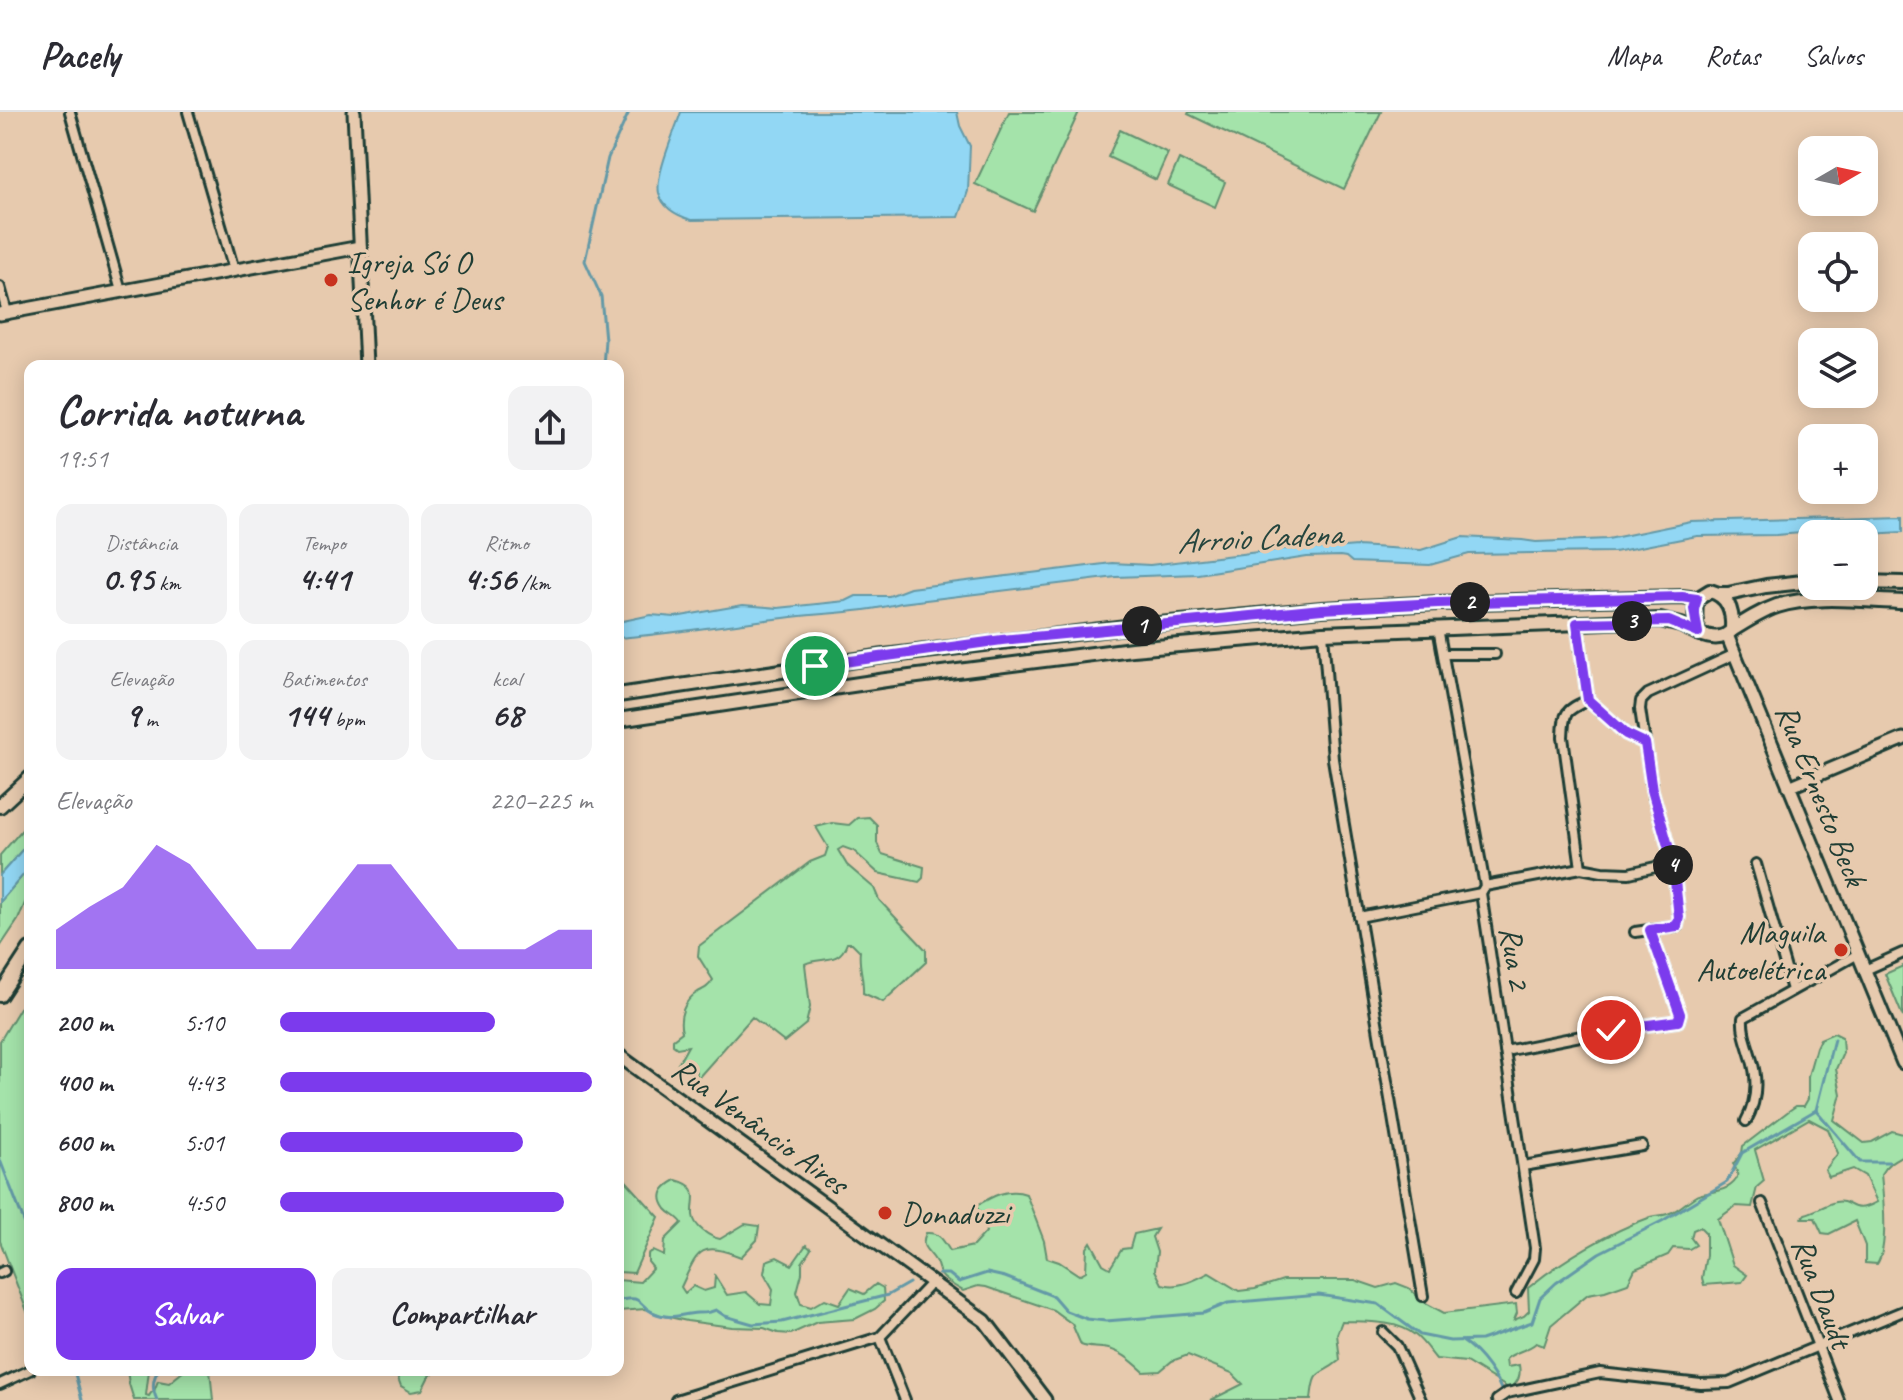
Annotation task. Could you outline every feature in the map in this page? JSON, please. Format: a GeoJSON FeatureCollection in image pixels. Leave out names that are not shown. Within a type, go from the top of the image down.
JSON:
{"type":"FeatureCollection","features":[{"type":"Feature","properties":{"kind":"main road"},"geometry":{"type":"LineString","coordinates":[[1878,582],[1903,583]]}},
{"type":"Feature","properties":{"kind":"main road"},"geometry":{"type":"LineString","coordinates":[[624,694],[1002,640],[1322,609],[1558,599],[1697,599],[1710,591],[1728,594],[1798,583]]}},
{"type":"Feature","properties":{"kind":"main road"},"geometry":{"type":"LineString","coordinates":[[1720,594],[1728,603],[1733,617],[1730,633]]}},
{"type":"Feature","properties":{"kind":"main road"},"geometry":{"type":"LineString","coordinates":[[1697,599],[1694,609],[1698,633]]}},
{"type":"Feature","properties":{"kind":"main road"},"geometry":{"type":"LineString","coordinates":[[624,719],[886,680],[1132,649],[1323,633],[1669,621],[1707,637],[1720,638],[1778,605],[1826,600],[1903,602]]}},
{"type":"Feature","properties":{"kind":"main road"},"geometry":{"type":"LineString","coordinates":[[0,806],[24,784]]}},
{"type":"Feature","properties":{"kind":"main road"},"geometry":{"type":"LineString","coordinates":[[0,995],[24,958]]}},
{"type":"Feature","properties":{"kind":"street"},"geometry":{"type":"LineString","coordinates":[[70,112],[121,291]]}},
{"type":"Feature","properties":{"kind":"street"},"geometry":{"type":"LineString","coordinates":[[188,112],[234,270]]}},
{"type":"Feature","properties":{"kind":"street"},"geometry":{"type":"LineString","coordinates":[[354,112],[366,360]]}},
{"type":"Feature","properties":{"kind":"street"},"geometry":{"type":"LineString","coordinates":[[0,287],[3,313],[360,247]]}},
{"type":"Feature","properties":{"kind":"street"},"geometry":{"type":"LineString","coordinates":[[1577,623],[1588,700],[1626,734],[1645,743]]}},
{"type":"Feature","properties":{"kind":"street","name":"Rua 2"},"geometry":{"type":"LineString","coordinates":[[1438,628],[1483,890],[1535,1248],[1534,1259],[1516,1293]]}},
{"type":"Feature","properties":{"kind":"street"},"geometry":{"type":"LineString","coordinates":[[1323,633],[1333,759],[1423,1296]]}},
{"type":"Feature","properties":{"kind":"street","name":"Rua Ernesto Beck"},"geometry":{"type":"LineString","coordinates":[[1730,633],[1735,654],[1903,1063]]}},
{"type":"Feature","properties":{"kind":"street"},"geometry":{"type":"LineString","coordinates":[[1443,654],[1495,654]]}},
{"type":"Feature","properties":{"kind":"street"},"geometry":{"type":"LineString","coordinates":[[1635,932],[1677,926],[1679,923],[1673,863],[1652,790],[1641,701],[1648,694],[1735,654]]}},
{"type":"Feature","properties":{"kind":"street"},"geometry":{"type":"LineString","coordinates":[[1581,868],[1563,737],[1564,719],[1569,709],[1588,700]]}},
{"type":"Feature","properties":{"kind":"street"},"geometry":{"type":"LineString","coordinates":[[1789,787],[1903,739]]}},
{"type":"Feature","properties":{"kind":"street"},"geometry":{"type":"LineString","coordinates":[[1359,917],[1581,868],[1629,873],[1673,863]]}},
{"type":"Feature","properties":{"kind":"street"},"geometry":{"type":"LineString","coordinates":[[1756,864],[1792,990]]}},
{"type":"Feature","properties":{"kind":"street"},"geometry":{"type":"LineString","coordinates":[[1505,1051],[1611,1030],[1678,1021],[1680,1014],[1650,930]]}},
{"type":"Feature","properties":{"kind":"street"},"geometry":{"type":"LineString","coordinates":[[1865,970],[1903,953]]}},
{"type":"Feature","properties":{"kind":"street"},"geometry":{"type":"LineString","coordinates":[[1746,1121],[1754,1105],[1756,1088],[1754,1068],[1743,1033],[1743,1018],[1858,954]]}},
{"type":"Feature","properties":{"kind":"street","name":"Rua Venâncio Aires"},"geometry":{"type":"LineString","coordinates":[[624,1059],[985,1321],[1045,1400]]}},
{"type":"Feature","properties":{"kind":"street"},"geometry":{"type":"LineString","coordinates":[[1523,1166],[1642,1146]]}},
{"type":"Feature","properties":{"kind":"street","name":"Rua Daudt"},"geometry":{"type":"LineString","coordinates":[[1762,1203],[1839,1400]]}},
{"type":"Feature","properties":{"kind":"street"},"geometry":{"type":"LineString","coordinates":[[676,1400],[880,1337],[932,1282]]}},
{"type":"Feature","properties":{"kind":"street"},"geometry":{"type":"LineString","coordinates":[[1497,1400],[1507,1393],[1600,1373],[1701,1384],[1729,1383],[1903,1311]]}},
{"type":"Feature","properties":{"kind":"street"},"geometry":{"type":"LineString","coordinates":[[1383,1332],[1397,1346],[1421,1400]]}},
{"type":"Feature","properties":{"kind":"street"},"geometry":{"type":"LineString","coordinates":[[880,1337],[905,1400]]}},
{"type":"Feature","properties":{"kind":"street"},"geometry":{"type":"LineString","coordinates":[[0,1384],[24,1373]]}},
{"type":"Feature","properties":{"kind":"green space"},"geometry":{"type":"Polygon","coordinates":[[[1009,112],[1079,112],[1033,211],[975,184],[1009,112]]]}},
{"type":"Feature","properties":{"kind":"green space"},"geometry":{"type":"Polygon","coordinates":[[[1189,112],[1381,112],[1344,189],[1189,112]]]}},
{"type":"Feature","properties":{"kind":"green space"},"geometry":{"type":"Polygon","coordinates":[[[1120,130],[1168,153],[1156,180],[1108,157],[1120,130]]]}},
{"type":"Feature","properties":{"kind":"green space"},"geometry":{"type":"Polygon","coordinates":[[[1179,159],[1225,182],[1215,207],[1168,185],[1179,159]]]}},
{"type":"Feature","properties":{"kind":"green space"},"geometry":{"type":"Polygon","coordinates":[[[869,817],[877,825],[877,843],[882,854],[924,867],[923,878],[919,882],[878,873],[854,851],[843,847],[838,850],[847,865],[874,888],[879,900],[926,950],[926,962],[883,1002],[863,993],[860,951],[852,943],[847,943],[834,958],[805,964],[810,1007],[806,1024],[784,1042],[752,1017],[698,1078],[693,1063],[678,1064],[688,1046],[677,1048],[673,1045],[673,1039],[682,1032],[683,1009],[693,995],[713,980],[698,956],[699,946],[810,862],[825,856],[828,847],[816,827],[832,823],[849,825],[857,818],[869,817]]]}},
{"type":"Feature","properties":{"kind":"green space"},"geometry":{"type":"Polygon","coordinates":[[[24,827],[24,848],[0,875],[0,855],[24,827]]]}},
{"type":"Feature","properties":{"kind":"green space"},"geometry":{"type":"Polygon","coordinates":[[[24,874],[24,905],[0,947],[0,902],[24,874]]]}},
{"type":"Feature","properties":{"kind":"green space"},"geometry":{"type":"Polygon","coordinates":[[[1903,966],[1903,1017],[1885,974],[1903,966]]]}},
{"type":"Feature","properties":{"kind":"green space"},"geometry":{"type":"Polygon","coordinates":[[[24,1001],[24,1303],[0,1241],[0,1041],[24,1001]]]}},
{"type":"Feature","properties":{"kind":"green space"},"geometry":{"type":"Polygon","coordinates":[[[1834,1033],[1842,1037],[1843,1053],[1836,1069],[1841,1094],[1834,1120],[1864,1143],[1892,1131],[1903,1134],[1903,1155],[1881,1174],[1884,1234],[1877,1264],[1865,1263],[1865,1246],[1855,1221],[1829,1234],[1822,1233],[1815,1218],[1802,1218],[1835,1202],[1861,1208],[1877,1202],[1865,1176],[1853,1169],[1829,1177],[1825,1170],[1838,1153],[1828,1129],[1809,1119],[1755,1150],[1764,1181],[1757,1187],[1752,1207],[1736,1206],[1718,1219],[1733,1265],[1747,1275],[1742,1282],[1704,1285],[1706,1233],[1700,1227],[1693,1230],[1691,1238],[1696,1245],[1689,1249],[1673,1248],[1668,1255],[1635,1269],[1628,1283],[1588,1294],[1551,1325],[1544,1346],[1536,1343],[1506,1359],[1507,1367],[1519,1365],[1520,1369],[1519,1378],[1510,1389],[1466,1362],[1436,1359],[1418,1337],[1407,1330],[1380,1323],[1342,1321],[1337,1334],[1340,1360],[1318,1374],[1311,1400],[1211,1400],[1243,1384],[1232,1373],[1188,1355],[1172,1361],[1160,1371],[1144,1372],[1120,1353],[1081,1345],[1072,1324],[1053,1310],[986,1287],[963,1291],[954,1286],[941,1275],[924,1246],[926,1233],[931,1233],[938,1235],[950,1251],[973,1246],[986,1232],[976,1206],[1000,1194],[1019,1192],[1026,1194],[1044,1241],[1047,1258],[1079,1275],[1086,1271],[1087,1248],[1091,1242],[1103,1264],[1110,1268],[1122,1249],[1130,1248],[1134,1234],[1157,1229],[1152,1237],[1157,1252],[1155,1270],[1162,1284],[1180,1285],[1209,1273],[1239,1291],[1283,1280],[1355,1280],[1378,1288],[1396,1283],[1409,1288],[1422,1301],[1444,1313],[1516,1304],[1514,1320],[1529,1311],[1528,1288],[1571,1257],[1619,1230],[1673,1212],[1696,1196],[1727,1188],[1734,1183],[1737,1175],[1733,1164],[1742,1153],[1743,1146],[1796,1106],[1804,1106],[1808,1099],[1808,1076],[1816,1047],[1820,1039],[1834,1033]]]}},
{"type":"Feature","properties":{"kind":"green space"},"geometry":{"type":"Polygon","coordinates":[[[624,1179],[659,1217],[634,1273],[624,1272],[624,1179]]]}},
{"type":"Feature","properties":{"kind":"green space"},"geometry":{"type":"Polygon","coordinates":[[[676,1180],[693,1189],[694,1219],[707,1234],[720,1239],[745,1224],[759,1226],[757,1240],[741,1257],[716,1249],[702,1252],[696,1257],[681,1287],[685,1293],[693,1286],[704,1291],[714,1288],[715,1276],[727,1295],[746,1292],[760,1304],[771,1305],[773,1289],[764,1273],[766,1261],[777,1257],[792,1265],[806,1245],[811,1249],[802,1263],[797,1292],[801,1304],[811,1307],[825,1299],[839,1304],[850,1288],[864,1294],[876,1284],[883,1288],[884,1301],[855,1319],[817,1322],[791,1334],[764,1328],[687,1321],[646,1309],[624,1311],[624,1281],[640,1282],[653,1268],[648,1262],[648,1254],[653,1251],[664,1256],[665,1240],[682,1223],[666,1209],[662,1200],[664,1189],[676,1180]]]}},
{"type":"Feature","properties":{"kind":"green space"},"geometry":{"type":"Polygon","coordinates":[[[128,1376],[148,1376],[146,1395],[149,1396],[158,1381],[169,1383],[178,1376],[211,1376],[213,1400],[134,1400],[128,1376]]]}},
{"type":"Feature","properties":{"kind":"green space"},"geometry":{"type":"Polygon","coordinates":[[[397,1376],[429,1376],[422,1390],[411,1392],[401,1386],[397,1376]]]}},
{"type":"Feature","properties":{"kind":"water"},"geometry":{"type":"Polygon","coordinates":[[[681,112],[957,112],[970,146],[968,191],[959,217],[692,220],[672,211],[659,193],[663,164],[681,112]]]}},
{"type":"Feature","properties":{"kind":"water","name":"Arroio Cadena"},"geometry":{"type":"Polygon","coordinates":[[[1903,516],[1903,532],[1878,533],[1878,520],[1798,520],[1798,533],[1697,536],[1614,552],[1469,554],[1430,565],[1352,562],[1340,556],[1307,557],[1198,574],[1116,577],[624,637],[624,621],[651,615],[675,617],[743,605],[778,608],[846,601],[856,596],[889,596],[910,588],[1112,563],[1150,565],[1283,549],[1357,546],[1421,550],[1462,537],[1536,542],[1608,539],[1691,522],[1903,516]]]}},
{"type":"Feature","properties":{"kind":"water"},"geometry":{"type":"Polygon","coordinates":[[[24,848],[24,874],[0,902],[0,875],[24,848]]]}},
{"type":"Feature","properties":{"kind":"waterway"},"geometry":{"type":"LineString","coordinates":[[603,360],[601,296],[585,261],[608,158],[629,112]]}},
{"type":"Feature","properties":{"kind":"waterway"},"geometry":{"type":"LineString","coordinates":[[939,1274],[949,1274],[959,1282],[987,1273],[1005,1277],[1053,1296],[1066,1311],[1087,1319],[1106,1321],[1204,1313],[1228,1303],[1319,1295],[1378,1304],[1420,1335],[1450,1341],[1481,1340],[1532,1322],[1540,1298],[1556,1283],[1599,1253],[1662,1221],[1727,1182],[1742,1153],[1816,1110],[1834,1039]]}},
{"type":"Feature","properties":{"kind":"waterway"},"geometry":{"type":"LineString","coordinates":[[1816,1110],[1860,1162],[1889,1162]]}},
{"type":"Feature","properties":{"kind":"waterway"},"geometry":{"type":"LineString","coordinates":[[0,1160],[24,1222]]}},
{"type":"Feature","properties":{"kind":"waterway"},"geometry":{"type":"LineString","coordinates":[[624,1300],[635,1299],[659,1315],[716,1310],[725,1316],[753,1324],[782,1322],[888,1295],[909,1283]]}},
{"type":"Feature","properties":{"kind":"waterway"},"geometry":{"type":"LineString","coordinates":[[1462,1341],[1488,1367],[1505,1400]]}},
{"type":"Feature","properties":{"kind":"waterway"},"geometry":{"type":"LineString","coordinates":[[76,1376],[82,1400]]}},
{"type":"Feature","properties":{"kind":"waterway"},"geometry":{"type":"LineString","coordinates":[[156,1376],[153,1385],[157,1400]]}},
{"type":"Feature","properties":{"kind":"place","name":"Igreja Só O Senhor é Deus"},"geometry":{"type":"Point","coordinates":[331,280]}},
{"type":"Feature","properties":{"kind":"place","name":"Maguila Autoelétrica"},"geometry":{"type":"Point","coordinates":[1841,950]}},
{"type":"Feature","properties":{"kind":"place","name":"Donaduzzi"},"geometry":{"type":"Point","coordinates":[885,1213]}},
{"type":"Feature","properties":{"kind":"route"},"geometry":{"type":"LineString","coordinates":[[815,666],[1002,640],[1322,609],[1573,599],[1697,599],[1694,609],[1698,633],[1660,620],[1577,623],[1588,700],[1626,734],[1645,743],[1652,790],[1673,863],[1679,917],[1677,926],[1650,930],[1680,1014],[1678,1021],[1611,1030]]}}]}
